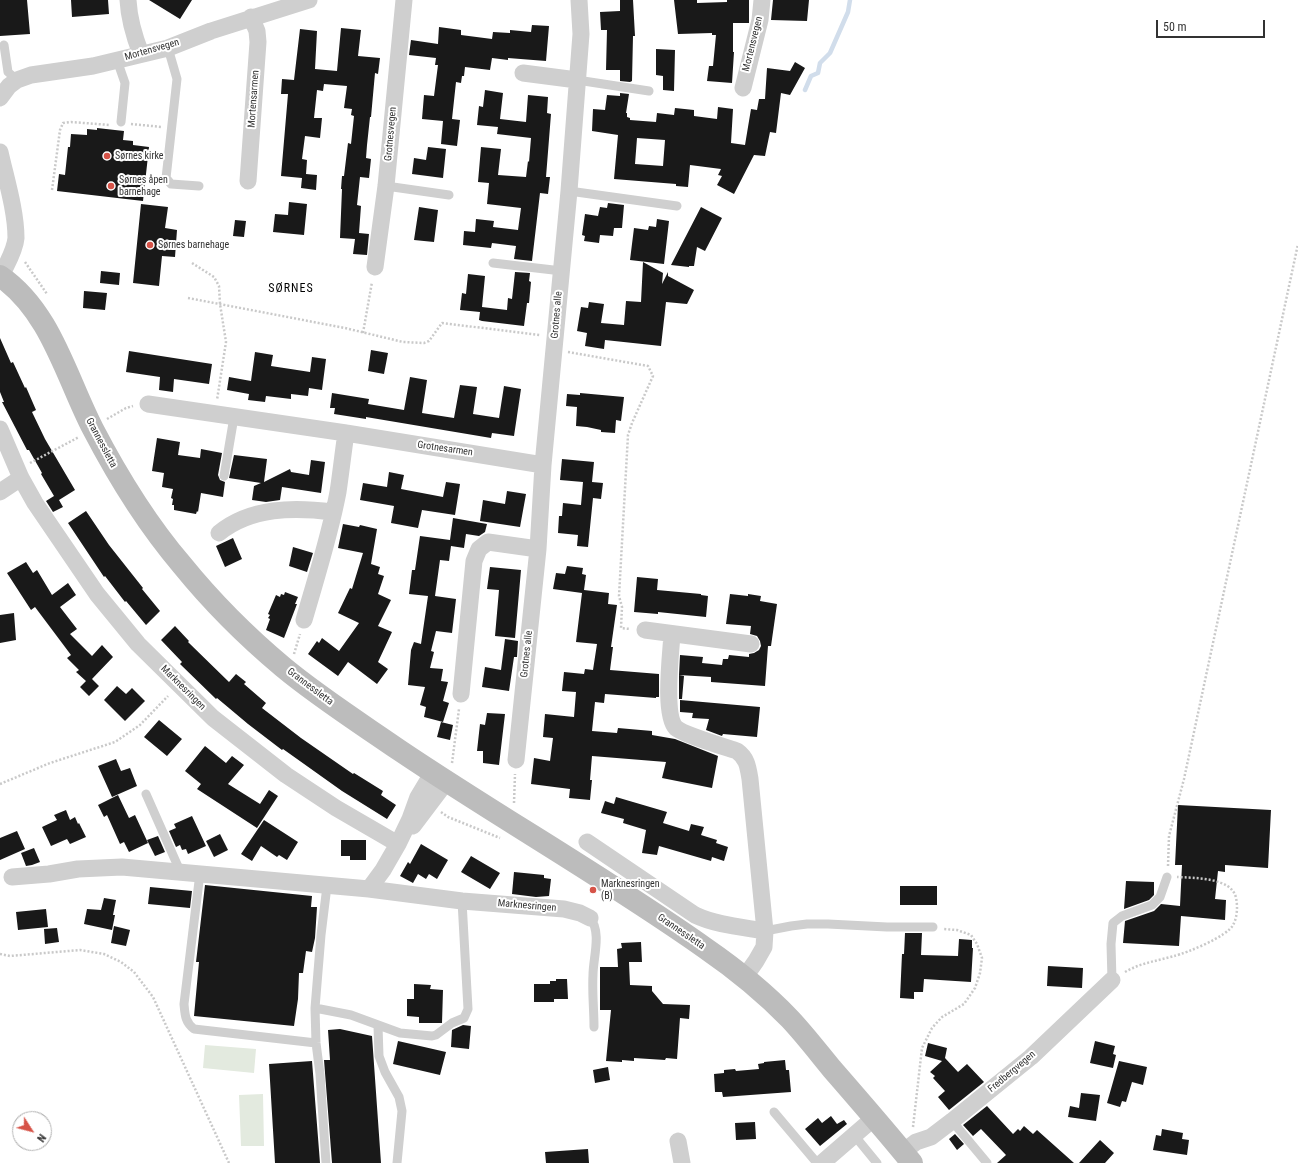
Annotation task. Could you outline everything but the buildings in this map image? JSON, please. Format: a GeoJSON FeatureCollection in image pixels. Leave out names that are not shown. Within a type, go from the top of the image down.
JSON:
{"type":"FeatureCollection","features":[{"type":"Feature","properties":{"kind":"main road","name":"Grannessletta"},"geometry":{"type":"LineString","coordinates":[[0,276],[12,284],[21,293],[40,317],[55,345],[92,428],[125,486],[158,535],[208,596],[246,634],[285,668],[340,710],[444,773],[706,948],[744,978],[790,1019],[874,1118],[910,1152]]}},
{"type":"Feature","properties":{"kind":"street"},"geometry":{"type":"LineString","coordinates":[[128,0],[135,38],[142,54]]}},
{"type":"Feature","properties":{"kind":"street","name":"Mortensvegen"},"geometry":{"type":"LineString","coordinates":[[0,98],[9,86],[17,80],[30,75],[93,66],[168,48],[210,31],[309,0]]}},
{"type":"Feature","properties":{"kind":"street","name":"Grotnesvegen"},"geometry":{"type":"LineString","coordinates":[[375,267],[386,186],[404,0]]}},
{"type":"Feature","properties":{"kind":"street","name":"Grotnes alle"},"geometry":{"type":"LineString","coordinates":[[516,760],[538,549],[543,465],[569,191],[581,34],[579,0]]}},
{"type":"Feature","properties":{"kind":"street","name":"Mortensvegen"},"geometry":{"type":"LineString","coordinates":[[742,88],[760,20],[762,0]]}},
{"type":"Feature","properties":{"kind":"street","name":"Mortensarmen"},"geometry":{"type":"LineString","coordinates":[[248,181],[258,42],[257,31],[252,17]]}},
{"type":"Feature","properties":{"kind":"street"},"geometry":{"type":"LineString","coordinates":[[523,73],[577,80]]}},
{"type":"Feature","properties":{"kind":"street"},"geometry":{"type":"LineString","coordinates":[[0,152],[13,212],[16,239],[12,253],[0,276]]}},
{"type":"Feature","properties":{"kind":"street","name":"Grotnesarmen"},"geometry":{"type":"LineString","coordinates":[[148,404],[346,433],[543,465]]}},
{"type":"Feature","properties":{"kind":"street","name":"Marknesringen"},"geometry":{"type":"LineString","coordinates":[[0,429],[19,474],[35,503],[97,594],[138,644],[213,718],[286,775],[336,808],[398,844]]}},
{"type":"Feature","properties":{"kind":"street"},"geometry":{"type":"LineString","coordinates":[[304,620],[322,559],[338,491],[346,433]]}},
{"type":"Feature","properties":{"kind":"street"},"geometry":{"type":"LineString","coordinates":[[0,492],[19,474]]}},
{"type":"Feature","properties":{"kind":"street"},"geometry":{"type":"LineString","coordinates":[[219,533],[227,526],[261,512],[315,510],[333,512]]}},
{"type":"Feature","properties":{"kind":"street"},"geometry":{"type":"LineString","coordinates":[[461,694],[474,561],[479,549],[488,542],[538,549]]}},
{"type":"Feature","properties":{"kind":"street"},"geometry":{"type":"LineString","coordinates":[[646,630],[751,644]]}},
{"type":"Feature","properties":{"kind":"street"},"geometry":{"type":"LineString","coordinates":[[672,634],[668,702],[671,719],[677,728],[682,731],[737,751],[744,756],[747,764],[750,779],[765,931],[764,947],[744,978]]}},
{"type":"Feature","properties":{"kind":"street"},"geometry":{"type":"LineString","coordinates":[[369,889],[383,870],[398,844],[410,819],[418,797],[444,773]]}},
{"type":"Feature","properties":{"kind":"street"},"geometry":{"type":"LineString","coordinates":[[587,842],[700,917],[732,926],[765,931]]}},
{"type":"Feature","properties":{"kind":"street","name":"Marknesringen"},"geometry":{"type":"LineString","coordinates":[[12,877],[49,874],[78,869],[122,866],[369,889],[462,901],[564,909],[580,913],[590,918]]}},
{"type":"Feature","properties":{"kind":"street","name":"Fredbergvegen"},"geometry":{"type":"LineString","coordinates":[[910,1152],[952,1122],[1031,1057],[1112,980]]}},
{"type":"Feature","properties":{"kind":"street"},"geometry":{"type":"LineString","coordinates":[[822,1163],[874,1118]]}},
{"type":"Feature","properties":{"kind":"street"},"geometry":{"type":"LineString","coordinates":[[678,1141],[682,1163]]}},
{"type":"Feature","properties":{"kind":"lane"},"geometry":{"type":"LineString","coordinates":[[4,45],[8,72],[17,80]]}},
{"type":"Feature","properties":{"kind":"lane"},"geometry":{"type":"LineString","coordinates":[[168,48],[176,79],[166,178],[170,184],[200,186]]}},
{"type":"Feature","properties":{"kind":"lane"},"geometry":{"type":"LineString","coordinates":[[117,60],[125,83],[121,122]]}},
{"type":"Feature","properties":{"kind":"lane"},"geometry":{"type":"LineString","coordinates":[[577,80],[649,91]]}},
{"type":"Feature","properties":{"kind":"lane"},"geometry":{"type":"LineString","coordinates":[[386,186],[449,195]]}},
{"type":"Feature","properties":{"kind":"lane"},"geometry":{"type":"LineString","coordinates":[[569,191],[677,206]]}},
{"type":"Feature","properties":{"kind":"lane"},"geometry":{"type":"LineString","coordinates":[[493,263],[562,271]]}},
{"type":"Feature","properties":{"kind":"lane"},"geometry":{"type":"LineString","coordinates":[[224,476],[234,416]]}},
{"type":"Feature","properties":{"kind":"lane"},"geometry":{"type":"LineString","coordinates":[[146,794],[180,871]]}},
{"type":"Feature","properties":{"kind":"lane"},"geometry":{"type":"LineString","coordinates":[[200,873],[184,1004],[185,1016],[189,1025],[194,1029],[316,1043]]}},
{"type":"Feature","properties":{"kind":"lane"},"geometry":{"type":"LineString","coordinates":[[1112,980],[1111,944],[1113,923],[1122,916],[1152,905],[1160,897],[1167,877]]}},
{"type":"Feature","properties":{"kind":"lane"},"geometry":{"type":"LineString","coordinates":[[326,886],[315,1008],[316,1043],[320,1074],[326,1163]]}},
{"type":"Feature","properties":{"kind":"lane"},"geometry":{"type":"LineString","coordinates":[[315,1008],[352,1015],[400,1033],[432,1036],[464,1018],[468,1009],[462,901]]}},
{"type":"Feature","properties":{"kind":"lane"},"geometry":{"type":"LineString","coordinates":[[590,918],[595,923],[596,940],[592,975],[594,1027]]}},
{"type":"Feature","properties":{"kind":"lane"},"geometry":{"type":"LineString","coordinates":[[765,931],[808,924],[932,927]]}},
{"type":"Feature","properties":{"kind":"lane"},"geometry":{"type":"LineString","coordinates":[[378,1026],[379,1056],[385,1072],[399,1097],[402,1111],[397,1163]]}},
{"type":"Feature","properties":{"kind":"lane"},"geometry":{"type":"LineString","coordinates":[[774,1112],[817,1163]]}},
{"type":"Feature","properties":{"kind":"lane"},"geometry":{"type":"LineString","coordinates":[[952,1122],[988,1163]]}},
{"type":"Feature","properties":{"kind":"lane"},"geometry":{"type":"LineString","coordinates":[[854,1135],[877,1163]]}},
{"type":"Feature","properties":{"kind":"path"},"geometry":{"type":"LineString","coordinates":[[52,190],[60,130],[63,123],[71,122],[111,125],[121,122],[171,128]]}},
{"type":"Feature","properties":{"kind":"path"},"geometry":{"type":"LineString","coordinates":[[1112,980],[1134,966],[1176,956],[1224,935],[1233,926],[1237,909],[1236,896],[1226,884],[1207,879],[1167,877],[1169,836],[1184,779],[1298,244]]}},
{"type":"Feature","properties":{"kind":"path"},"geometry":{"type":"LineString","coordinates":[[192,262],[214,277],[219,286],[220,304],[226,342],[215,414]]}},
{"type":"Feature","properties":{"kind":"path"},"geometry":{"type":"LineString","coordinates":[[363,333],[375,267]]}},
{"type":"Feature","properties":{"kind":"path"},"geometry":{"type":"LineString","coordinates":[[188,298],[345,328],[403,342],[424,343],[432,337],[442,323],[555,343],[648,366],[653,376],[632,423],[628,436],[619,596],[622,607],[621,628],[646,630]]}},
{"type":"Feature","properties":{"kind":"path"},"geometry":{"type":"LineString","coordinates":[[106,419],[126,408],[148,404]]}},
{"type":"Feature","properties":{"kind":"path"},"geometry":{"type":"LineString","coordinates":[[19,474],[80,436]]}},
{"type":"Feature","properties":{"kind":"path"},"geometry":{"type":"LineString","coordinates":[[285,668],[294,654],[304,620]]}},
{"type":"Feature","properties":{"kind":"path"},"geometry":{"type":"LineString","coordinates":[[0,784],[50,764],[115,742],[140,725],[179,685]]}},
{"type":"Feature","properties":{"kind":"path"},"geometry":{"type":"LineString","coordinates":[[444,773],[453,762],[461,694]]}},
{"type":"Feature","properties":{"kind":"path"},"geometry":{"type":"LineString","coordinates":[[513,807],[516,760]]}},
{"type":"Feature","properties":{"kind":"path"},"geometry":{"type":"LineString","coordinates":[[910,1152],[922,1048],[932,1028],[942,1017],[964,1004],[975,988],[980,973],[982,958],[977,944],[971,935],[957,930],[932,927]]}},
{"type":"Feature","properties":{"kind":"path"},"geometry":{"type":"LineString","coordinates":[[0,954],[10,956],[80,950],[104,954],[121,962],[134,972],[153,997],[229,1163]]}},
{"type":"Feature","properties":{"kind":"shaded area"},"geometry":{"type":"Polygon","coordinates":[[[205,1045],[256,1049],[254,1073],[203,1068],[205,1045]]]}},
{"type":"Feature","properties":{"kind":"shaded area"},"geometry":{"type":"Polygon","coordinates":[[[263,1094],[264,1146],[241,1146],[239,1095],[263,1094]]]}},
{"type":"Feature","properties":{"kind":"waterway"},"geometry":{"type":"LineString","coordinates":[[805,90],[811,76],[818,73],[820,63],[830,53],[848,12],[850,0]]}},
{"type":"Feature","properties":{"kind":"place","name":"Sørnes kirke"},"geometry":{"type":"Point","coordinates":[107,156]}},
{"type":"Feature","properties":{"kind":"place","name":"Sørnes åpen barnehage"},"geometry":{"type":"Point","coordinates":[111,186]}},
{"type":"Feature","properties":{"kind":"place","name":"Sørnes barnehage"},"geometry":{"type":"Point","coordinates":[150,245]}},
{"type":"Feature","properties":{"kind":"place","name":"Marknesringen (B)"},"geometry":{"type":"Point","coordinates":[593,890]}},
{"type":"Feature","properties":{"kind":"district","name":"SØRNES"},"geometry":{"type":"Point","coordinates":[291,289]}}]}
